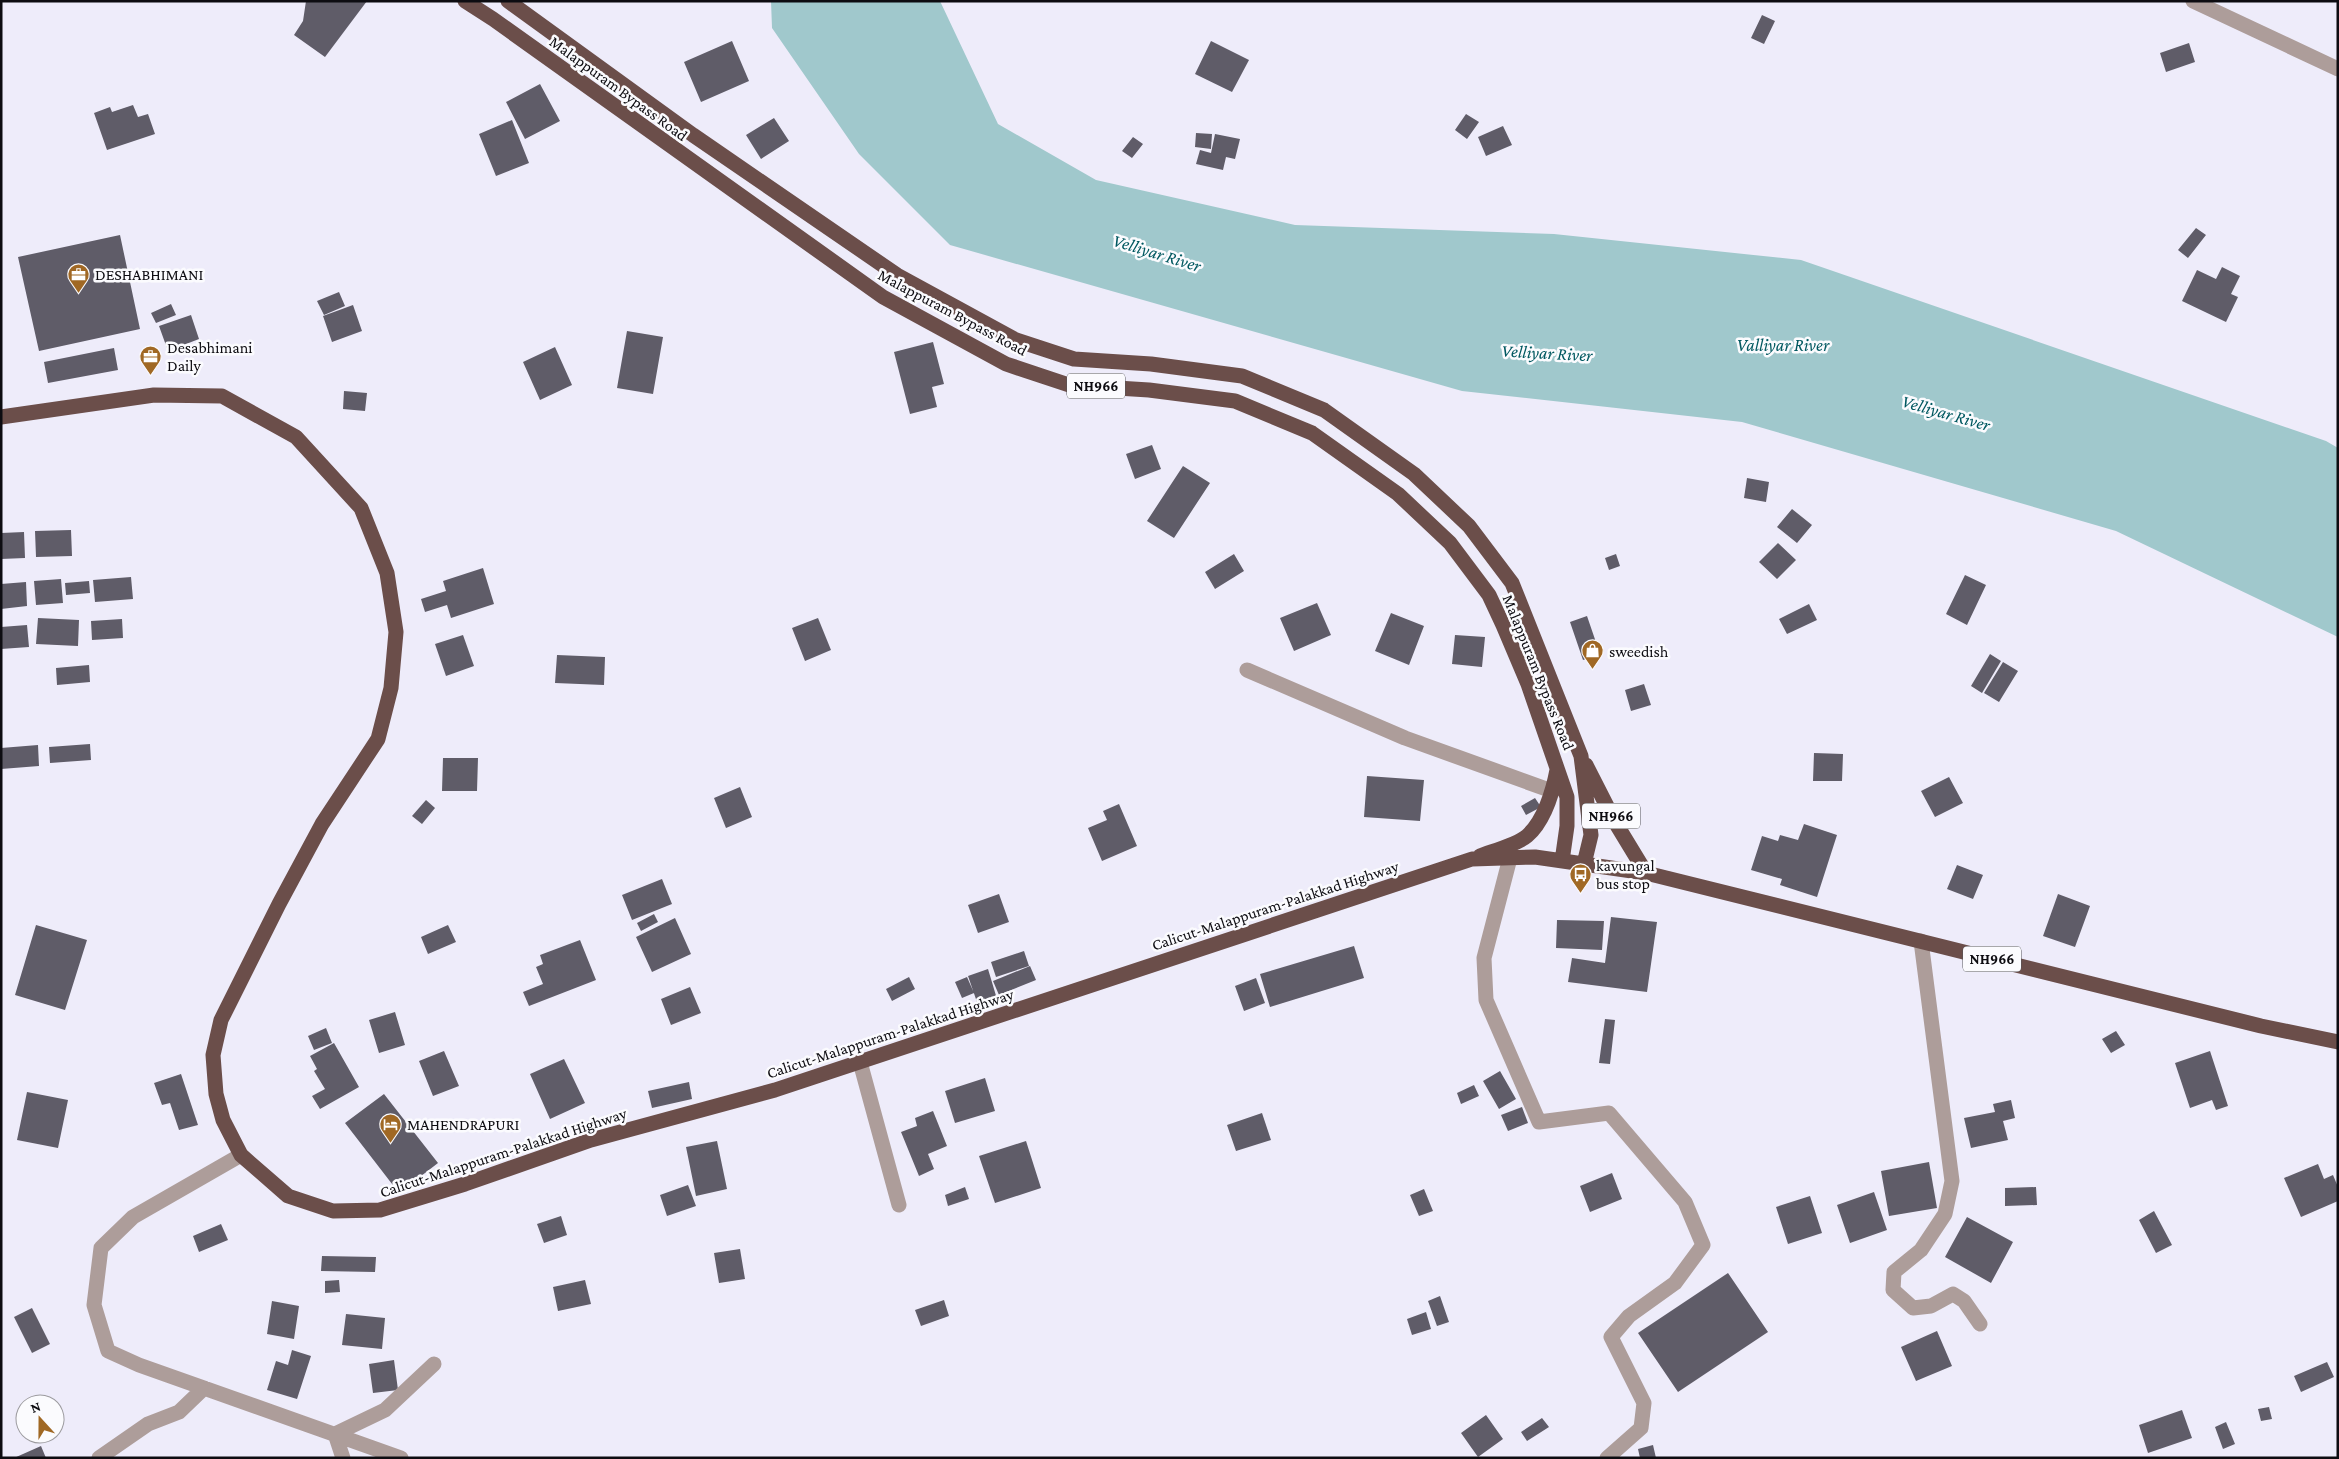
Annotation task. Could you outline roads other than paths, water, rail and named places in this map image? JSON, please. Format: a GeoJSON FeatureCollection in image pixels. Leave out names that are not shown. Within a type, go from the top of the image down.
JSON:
{"type":"FeatureCollection","features":[{"type":"Feature","properties":{"kind":"highway","name":"Malappuram Bypass Road"},"geometry":{"type":"LineString","coordinates":[[465,1],[884,297],[1006,364],[1069,385],[1148,390],[1235,401],[1312,432],[1398,494],[1450,543],[1489,595],[1528,684],[1567,797],[1568,826],[1562,861]]}},
{"type":"Feature","properties":{"kind":"highway","name":"Malappuram Bypass Road"},"geometry":{"type":"LineString","coordinates":[[508,1],[693,135],[897,275],[1016,340],[1074,359],[1151,364],[1242,376],[1324,410],[1414,474],[1469,526],[1512,584],[1581,756],[1591,836],[1584,864]]}},
{"type":"Feature","properties":{"kind":"highway","name":"Calicut-Malappuram-Palakkad Highway"},"geometry":{"type":"LineString","coordinates":[[1,417],[154,394],[222,396],[296,437],[361,508],[387,573],[396,632],[390,688],[378,739],[322,824],[221,1020],[214,1055],[216,1094],[223,1120],[241,1155],[288,1196],[333,1211],[380,1210],[465,1184],[591,1140],[775,1090],[1472,860],[1535,857],[1646,873]]}},
{"type":"Feature","properties":{"kind":"highway","name":"NH966"},"geometry":{"type":"LineString","coordinates":[[1581,756],[1614,822],[1646,873],[2261,1026],[2338,1042]]}},
{"type":"Feature","properties":{"kind":"highway"},"geometry":{"type":"LineString","coordinates":[[1472,860],[1527,836],[1545,810],[1558,767]]}},
{"type":"Feature","properties":{"kind":"street"},"geometry":{"type":"LineString","coordinates":[[2193,1],[2338,69]]}},
{"type":"Feature","properties":{"kind":"street"},"geometry":{"type":"LineString","coordinates":[[1247,670],[1405,738],[1552,792]]}},
{"type":"Feature","properties":{"kind":"street"},"geometry":{"type":"LineString","coordinates":[[1510,858],[1484,958],[1486,1000],[1539,1122],[1609,1113],[1685,1202],[1703,1245],[1675,1283],[1629,1316],[1611,1337],[1644,1403],[1641,1428],[1607,1458]]}},
{"type":"Feature","properties":{"kind":"street"},"geometry":{"type":"LineString","coordinates":[[1921,941],[1952,1181],[1945,1214],[1921,1250],[1894,1272],[1894,1290],[1913,1308],[1931,1306],[1953,1294],[1964,1301],[1980,1324]]}},
{"type":"Feature","properties":{"kind":"street"},"geometry":{"type":"LineString","coordinates":[[860,1062],[899,1205]]}},
{"type":"Feature","properties":{"kind":"street"},"geometry":{"type":"LineString","coordinates":[[241,1155],[134,1217],[101,1248],[94,1304],[108,1351],[139,1366],[401,1458]]}},
{"type":"Feature","properties":{"kind":"street"},"geometry":{"type":"LineString","coordinates":[[335,1434],[385,1410],[434,1364]]}},
{"type":"Feature","properties":{"kind":"street"},"geometry":{"type":"LineString","coordinates":[[99,1458],[148,1424],[179,1412],[204,1388]]}},
{"type":"Feature","properties":{"kind":"street"},"geometry":{"type":"LineString","coordinates":[[335,1434],[343,1458]]}},
{"type":"Feature","properties":{"kind":"water","name":"Valliyar River"},"geometry":{"type":"Polygon","coordinates":[[[771,1],[940,1],[998,124],[1096,180],[1295,225],[1554,234],[1801,260],[2326,441],[2338,448],[2338,637],[2116,531],[1742,422],[1462,391],[950,245],[859,154],[772,28],[771,1]]]}},
{"type":"Feature","properties":{"kind":"place","name":"DESHABHIMANI"},"geometry":{"type":"Point","coordinates":[79,293]}},
{"type":"Feature","properties":{"kind":"place","name":"Desabhimani Daily"},"geometry":{"type":"Point","coordinates":[151,375]}},
{"type":"Feature","properties":{"kind":"place","name":"sweedish"},"geometry":{"type":"Point","coordinates":[1593,670]}},
{"type":"Feature","properties":{"kind":"place","name":"kavungal bus stop"},"geometry":{"type":"Point","coordinates":[1580,893]}},
{"type":"Feature","properties":{"kind":"place","name":"MAHENDRAPURI"},"geometry":{"type":"Point","coordinates":[391,1143]}},
{"type":"Feature","properties":{"kind":"water label","name":"Velliyar River"},"geometry":{"type":"Point","coordinates":[1157,253]}},
{"type":"Feature","properties":{"kind":"water label","name":"Velliyar River"},"geometry":{"type":"Point","coordinates":[1547,353]}},
{"type":"Feature","properties":{"kind":"water label","name":"Velliyar River"},"geometry":{"type":"Point","coordinates":[1946,413]}}]}
